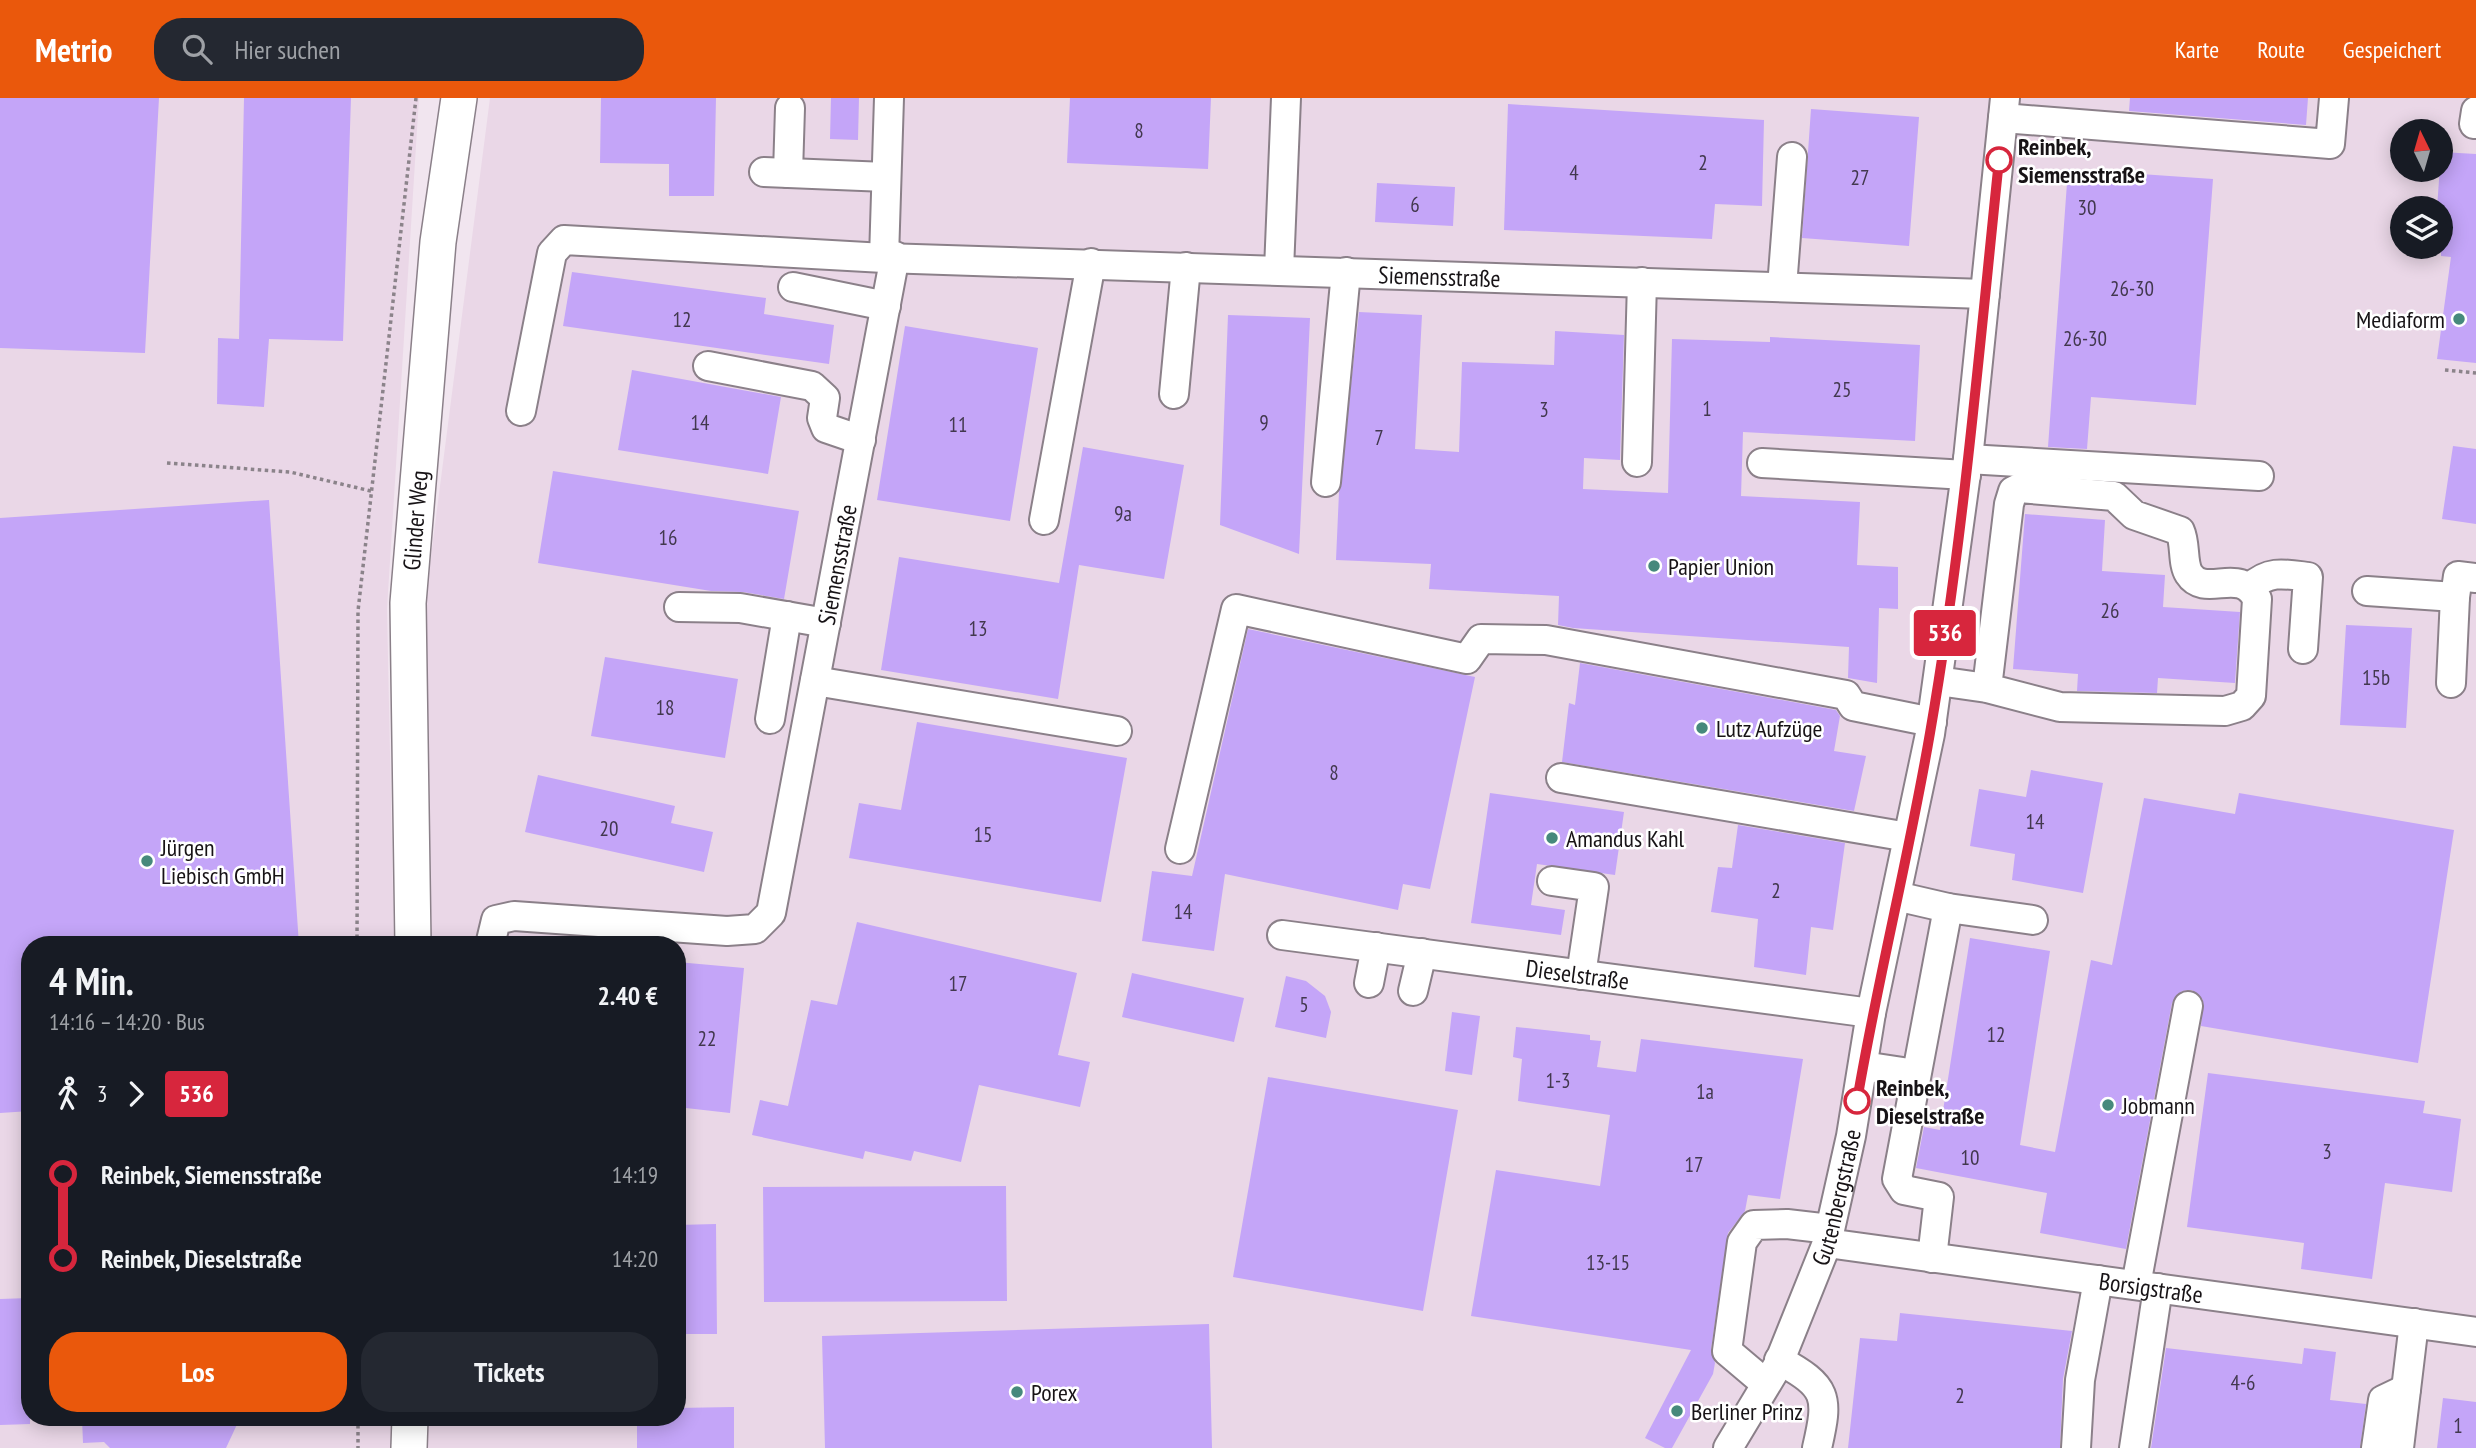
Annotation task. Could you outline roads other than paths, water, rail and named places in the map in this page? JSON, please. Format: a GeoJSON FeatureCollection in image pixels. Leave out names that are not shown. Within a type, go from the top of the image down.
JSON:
{"type":"FeatureCollection","features":[{"type":"Feature","properties":{"kind":"main road","name":"Glinder Weg"},"geometry":{"type":"LineString","coordinates":[[413,936],[408,603],[438,242],[459,98]]}},
{"type":"Feature","properties":{"kind":"main road"},"geometry":{"type":"LineString","coordinates":[[409,1448],[410,1426]]}},
{"type":"Feature","properties":{"kind":"street"},"geometry":{"type":"LineString","coordinates":[[889,98],[886,177],[890,257]]}},
{"type":"Feature","properties":{"kind":"street"},"geometry":{"type":"LineString","coordinates":[[1279,270],[1286,98]]}},
{"type":"Feature","properties":{"kind":"street"},"geometry":{"type":"LineString","coordinates":[[2004,108],[2330,144],[2334,98]]}},
{"type":"Feature","properties":{"kind":"street"},"geometry":{"type":"LineString","coordinates":[[790,108],[776,172],[886,177]]}},
{"type":"Feature","properties":{"kind":"street","name":"Gutenbergstraße"},"geometry":{"type":"LineString","coordinates":[[1728,1448],[1773,1372],[1828,1236],[1932,722],[1967,467],[2004,108]]}},
{"type":"Feature","properties":{"kind":"street"},"geometry":{"type":"LineString","coordinates":[[1782,287],[1791,157]]}},
{"type":"Feature","properties":{"kind":"street","name":"Siemensstraße"},"geometry":{"type":"LineString","coordinates":[[521,411],[552,253],[564,240],[621,246],[890,257],[1985,294]]}},
{"type":"Feature","properties":{"kind":"street","name":"Siemensstraße"},"geometry":{"type":"LineString","coordinates":[[492,936],[496,920],[514,916],[727,931],[755,929],[771,913],[886,306],[890,257]]}},
{"type":"Feature","properties":{"kind":"street"},"geometry":{"type":"LineString","coordinates":[[1044,520],[1091,263]]}},
{"type":"Feature","properties":{"kind":"street"},"geometry":{"type":"LineString","coordinates":[[1174,394],[1186,267]]}},
{"type":"Feature","properties":{"kind":"street"},"geometry":{"type":"LineString","coordinates":[[1326,482],[1346,272]]}},
{"type":"Feature","properties":{"kind":"street"},"geometry":{"type":"LineString","coordinates":[[1637,462],[1642,282]]}},
{"type":"Feature","properties":{"kind":"street"},"geometry":{"type":"LineString","coordinates":[[793,287],[886,306]]}},
{"type":"Feature","properties":{"kind":"street"},"geometry":{"type":"LineString","coordinates":[[709,366],[812,386],[825,398],[822,418],[826,428],[861,440]]}},
{"type":"Feature","properties":{"kind":"street"},"geometry":{"type":"LineString","coordinates":[[1762,463],[2259,476]]}},
{"type":"Feature","properties":{"kind":"street"},"geometry":{"type":"LineString","coordinates":[[1938,681],[1987,688],[2060,707],[2225,711],[2242,706],[2250,696],[2257,600],[2251,587],[2245,583],[2207,583],[2193,579],[2187,572],[2185,541],[2180,531],[2134,515],[2114,496],[2019,488],[2013,491],[2009,504],[1987,688]]}},
{"type":"Feature","properties":{"kind":"street"},"geometry":{"type":"LineString","coordinates":[[2251,587],[2262,576],[2278,573],[2308,577],[2303,649]]}},
{"type":"Feature","properties":{"kind":"street"},"geometry":{"type":"LineString","coordinates":[[2451,683],[2458,576],[2476,578]]}},
{"type":"Feature","properties":{"kind":"street"},"geometry":{"type":"LineString","coordinates":[[2367,591],[2455,597]]}},
{"type":"Feature","properties":{"kind":"street"},"geometry":{"type":"LineString","coordinates":[[679,607],[740,608],[826,623]]}},
{"type":"Feature","properties":{"kind":"street"},"geometry":{"type":"LineString","coordinates":[[1180,849],[1236,609],[1467,659],[1481,639],[1546,640],[1846,695],[1853,706],[1932,722]]}},
{"type":"Feature","properties":{"kind":"street"},"geometry":{"type":"LineString","coordinates":[[770,719],[787,616]]}},
{"type":"Feature","properties":{"kind":"street"},"geometry":{"type":"LineString","coordinates":[[815,681],[1117,731]]}},
{"type":"Feature","properties":{"kind":"street"},"geometry":{"type":"LineString","coordinates":[[1561,778],[1908,837]]}},
{"type":"Feature","properties":{"kind":"street"},"geometry":{"type":"LineString","coordinates":[[1552,881],[1594,887],[1581,975]]}},
{"type":"Feature","properties":{"kind":"street"},"geometry":{"type":"LineString","coordinates":[[1896,896],[1948,908],[2033,920]]}},
{"type":"Feature","properties":{"kind":"street"},"geometry":{"type":"LineString","coordinates":[[1932,1258],[1939,1197],[1904,1190],[1896,1179],[1948,908]]}},
{"type":"Feature","properties":{"kind":"street","name":"Dieselstraße"},"geometry":{"type":"LineString","coordinates":[[1282,935],[1871,1013]]}},
{"type":"Feature","properties":{"kind":"street"},"geometry":{"type":"LineString","coordinates":[[1369,983],[1376,947]]}},
{"type":"Feature","properties":{"kind":"street"},"geometry":{"type":"LineString","coordinates":[[1413,991],[1422,953]]}},
{"type":"Feature","properties":{"kind":"street"},"geometry":{"type":"LineString","coordinates":[[2134,1448],[2147,1287],[2188,1006]]}},
{"type":"Feature","properties":{"kind":"street"},"geometry":{"type":"LineString","coordinates":[[1863,1066],[1916,1074]]}},
{"type":"Feature","properties":{"kind":"street","name":"Borsigstraße"},"geometry":{"type":"LineString","coordinates":[[1773,1372],[1727,1351],[1742,1242],[1754,1225],[1787,1224],[1828,1236],[1932,1258],[2476,1332]]}},
{"type":"Feature","properties":{"kind":"street"},"geometry":{"type":"LineString","coordinates":[[2076,1448],[2080,1380],[2098,1280]]}},
{"type":"Feature","properties":{"kind":"street"},"geometry":{"type":"LineString","coordinates":[[2399,1448],[2414,1323]]}},
{"type":"Feature","properties":{"kind":"street"},"geometry":{"type":"LineString","coordinates":[[1773,1372],[1806,1375],[1821,1392],[1826,1408],[1817,1448]]}},
{"type":"Feature","properties":{"kind":"street"},"geometry":{"type":"LineString","coordinates":[[2376,1448],[2383,1400],[2406,1389]]}},
{"type":"Feature","properties":{"kind":"street"},"geometry":{"type":"LineString","coordinates":[[415,1448],[421,1426]]}},
{"type":"Feature","properties":{"kind":"place","name":"Reinbek, Siemensstraße"},"geometry":{"type":"Point","coordinates":[1999,160]}},
{"type":"Feature","properties":{"kind":"place","name":"Mediaform"},"geometry":{"type":"Point","coordinates":[2459,319]}},
{"type":"Feature","properties":{"kind":"place","name":"Papier Union"},"geometry":{"type":"Point","coordinates":[1654,566]}},
{"type":"Feature","properties":{"kind":"place","name":"Lutz Aufzüge"},"geometry":{"type":"Point","coordinates":[1702,728]}},
{"type":"Feature","properties":{"kind":"place","name":"Amandus Kahl"},"geometry":{"type":"Point","coordinates":[1552,838]}},
{"type":"Feature","properties":{"kind":"place","name":"Jürgen Liebisch GmbH"},"geometry":{"type":"Point","coordinates":[147,861]}},
{"type":"Feature","properties":{"kind":"place","name":"Reinbek, Dieselstraße"},"geometry":{"type":"Point","coordinates":[1857,1101]}},
{"type":"Feature","properties":{"kind":"place","name":"Jobmann"},"geometry":{"type":"Point","coordinates":[2108,1105]}},
{"type":"Feature","properties":{"kind":"place","name":"Porex"},"geometry":{"type":"Point","coordinates":[1017,1392]}},
{"type":"Feature","properties":{"kind":"place","name":"Berliner Prinz"},"geometry":{"type":"Point","coordinates":[1677,1411]}}]}
